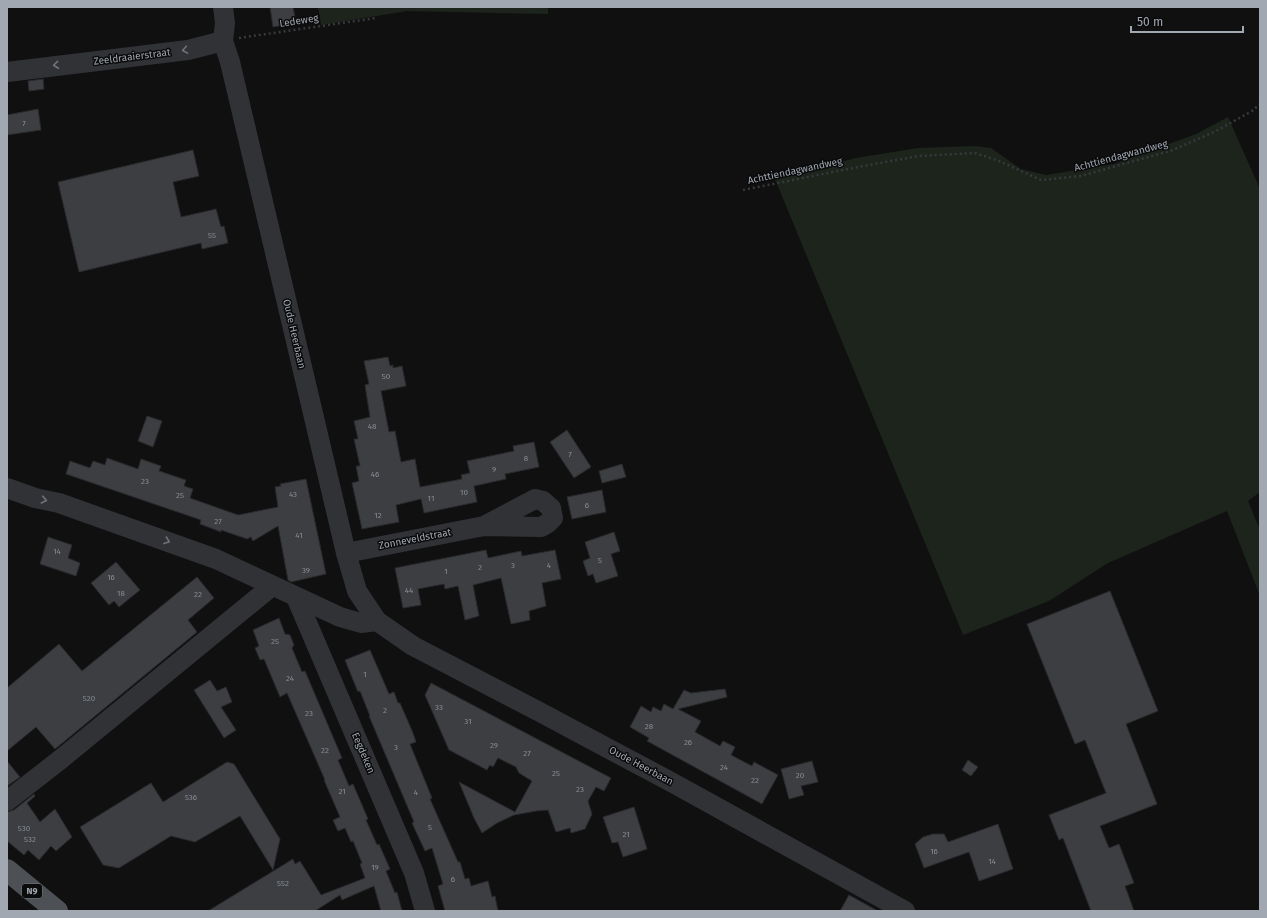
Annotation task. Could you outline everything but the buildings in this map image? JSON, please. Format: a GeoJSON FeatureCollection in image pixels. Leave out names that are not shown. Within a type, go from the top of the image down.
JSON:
{"type":"FeatureCollection","features":[{"type":"Feature","properties":{"kind":"main road","name":"N9"},"geometry":{"type":"LineString","coordinates":[[7,870],[57,911]]}},
{"type":"Feature","properties":{"kind":"street"},"geometry":{"type":"LineString","coordinates":[[223,7],[225,23],[223,41]]}},
{"type":"Feature","properties":{"kind":"street","name":"Zeeldraaierstraat"},"geometry":{"type":"LineString","coordinates":[[7,72],[188,50],[223,41]]}},
{"type":"Feature","properties":{"kind":"street","name":"Oude Heerbaan"},"geometry":{"type":"LineString","coordinates":[[223,41],[230,62],[346,553],[358,591],[377,621],[412,646],[673,783],[905,911]]}},
{"type":"Feature","properties":{"kind":"street"},"geometry":{"type":"LineString","coordinates":[[7,488],[34,498],[66,506],[204,554],[340,617],[361,623],[377,621]]}},
{"type":"Feature","properties":{"kind":"street","name":"Zonneveldstraat"},"geometry":{"type":"LineString","coordinates":[[346,553],[484,526]]}},
{"type":"Feature","properties":{"kind":"street"},"geometry":{"type":"LineString","coordinates":[[7,802],[272,586]]}},
{"type":"Feature","properties":{"kind":"street","name":"Eegdeken"},"geometry":{"type":"LineString","coordinates":[[296,597],[414,872],[425,911]]}},
{"type":"Feature","properties":{"kind":"path","name":"Ledeweg"},"geometry":{"type":"LineString","coordinates":[[223,41],[376,18]]}},
{"type":"Feature","properties":{"kind":"path","name":"Achttiendagwandweg"},"geometry":{"type":"LineString","coordinates":[[742,190],[858,166],[919,156],[975,153],[999,161],[1041,180],[1081,176],[1173,150],[1216,131],[1252,111],[1260,104]]}},
{"type":"Feature","properties":{"kind":"shaded area"},"geometry":{"type":"Polygon","coordinates":[[[318,7],[548,7],[548,14],[407,11],[321,25],[318,7]]]}},
{"type":"Feature","properties":{"kind":"shaded area"},"geometry":{"type":"Polygon","coordinates":[[[1228,117],[1260,189],[1260,492],[1248,501],[1260,530],[1260,596],[1227,511],[1108,563],[1049,601],[963,635],[775,179],[856,158],[918,148],[975,146],[991,148],[1021,169],[1046,175],[1114,164],[1196,134],[1228,117]]]}}]}
